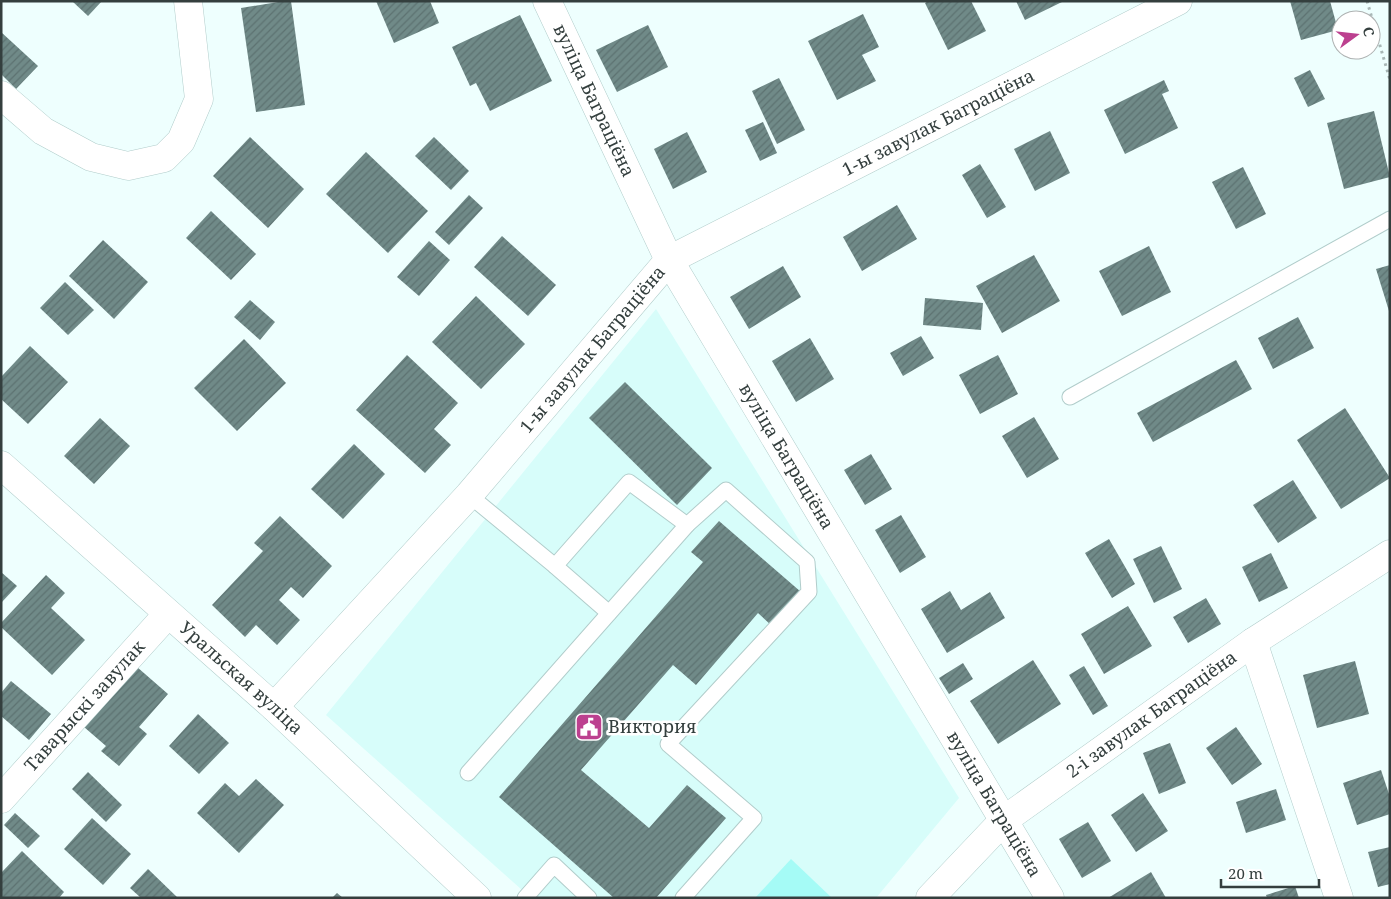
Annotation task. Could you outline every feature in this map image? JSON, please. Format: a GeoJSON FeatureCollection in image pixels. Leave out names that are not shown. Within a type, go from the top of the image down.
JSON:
{"type":"FeatureCollection","features":[{"type":"Feature","properties":{"kind":"street"},"geometry":{"type":"LineString","coordinates":[[1,95],[43,131],[91,157],[128,166],[164,158],[181,141],[199,99],[188,1]]}},
{"type":"Feature","properties":{"kind":"street","name":"вуліца Баграціёна"},"geometry":{"type":"LineString","coordinates":[[547,1],[669,260],[1050,898]]}},
{"type":"Feature","properties":{"kind":"street","name":"1-ы завулак Баграціёна"},"geometry":{"type":"LineString","coordinates":[[274,707],[470,495],[669,260],[1178,1]]}},
{"type":"Feature","properties":{"kind":"street","name":"Уральская вуліца"},"geometry":{"type":"LineString","coordinates":[[1,465],[274,707],[477,898]]}},
{"type":"Feature","properties":{"kind":"street","name":"2-і завулак Баграціёна"},"geometry":{"type":"LineString","coordinates":[[930,898],[1004,820],[1253,642],[1390,554]]}},
{"type":"Feature","properties":{"kind":"street","name":"Таварыскі завулак"},"geometry":{"type":"LineString","coordinates":[[1,798],[168,615]]}},
{"type":"Feature","properties":{"kind":"street"},"geometry":{"type":"LineString","coordinates":[[1253,642],[1339,898]]}},
{"type":"Feature","properties":{"kind":"lane"},"geometry":{"type":"LineString","coordinates":[[1070,397],[1390,219]]}},
{"type":"Feature","properties":{"kind":"lane"},"geometry":{"type":"LineString","coordinates":[[554,566],[629,482],[687,526]]}},
{"type":"Feature","properties":{"kind":"lane"},"geometry":{"type":"LineString","coordinates":[[468,772],[687,526],[726,490],[807,562],[809,592],[668,744],[754,818],[683,898]]}},
{"type":"Feature","properties":{"kind":"lane"},"geometry":{"type":"LineString","coordinates":[[470,495],[609,614]]}},
{"type":"Feature","properties":{"kind":"lane"},"geometry":{"type":"LineString","coordinates":[[525,898],[554,865],[589,898]]}},
{"type":"Feature","properties":{"kind":"path"},"geometry":{"type":"LineString","coordinates":[[1367,1],[1390,80]]}},
{"type":"Feature","properties":{"kind":"shaded area"},"geometry":{"type":"Polygon","coordinates":[[[656,309],[959,798],[876,898],[531,898],[326,715],[656,309]]]}},
{"type":"Feature","properties":{"kind":"shaded area"},"geometry":{"type":"Polygon","coordinates":[[[791,859],[832,898],[755,898],[791,859]]]}},
{"type":"Feature","properties":{"kind":"building"},"geometry":{"type":"Polygon","coordinates":[[[72,1],[102,1],[88,16],[72,1]]]}},
{"type":"Feature","properties":{"kind":"building"},"geometry":{"type":"Polygon","coordinates":[[[291,1],[305,105],[256,112],[241,8],[291,1]]]}},
{"type":"Feature","properties":{"kind":"building"},"geometry":{"type":"Polygon","coordinates":[[[376,1],[430,1],[439,23],[394,43],[376,1]]]}},
{"type":"Feature","properties":{"kind":"building"},"geometry":{"type":"Polygon","coordinates":[[[928,1],[971,1],[986,31],[948,50],[925,3],[928,1]]]}},
{"type":"Feature","properties":{"kind":"building"},"geometry":{"type":"Polygon","coordinates":[[[1016,1],[1064,1],[1025,20],[1016,1]]]}},
{"type":"Feature","properties":{"kind":"building"},"geometry":{"type":"Polygon","coordinates":[[[1290,1],[1330,1],[1332,10],[1331,32],[1301,40],[1290,1]]]}},
{"type":"Feature","properties":{"kind":"building"},"geometry":{"type":"Polygon","coordinates":[[[863,14],[879,47],[862,55],[876,81],[837,100],[808,41],[863,14]]]}},
{"type":"Feature","properties":{"kind":"building"},"geometry":{"type":"Polygon","coordinates":[[[520,15],[552,81],[490,111],[476,83],[470,86],[452,47],[520,15]]]}},
{"type":"Feature","properties":{"kind":"building"},"geometry":{"type":"Polygon","coordinates":[[[648,25],[668,67],[617,92],[596,50],[648,25]]]}},
{"type":"Feature","properties":{"kind":"building"},"geometry":{"type":"Polygon","coordinates":[[[1,32],[38,66],[16,89],[1,74],[1,32]]]}},
{"type":"Feature","properties":{"kind":"building"},"geometry":{"type":"Polygon","coordinates":[[[1310,70],[1325,99],[1308,107],[1294,78],[1310,70]]]}},
{"type":"Feature","properties":{"kind":"building"},"geometry":{"type":"Polygon","coordinates":[[[779,78],[805,130],[777,144],[752,91],[779,78]]]}},
{"type":"Feature","properties":{"kind":"building"},"geometry":{"type":"Polygon","coordinates":[[[1164,80],[1169,91],[1162,94],[1178,128],[1125,154],[1104,110],[1164,80]]]}},
{"type":"Feature","properties":{"kind":"building"},"geometry":{"type":"Polygon","coordinates":[[[1374,111],[1390,177],[1344,189],[1327,123],[1374,111]]]}},
{"type":"Feature","properties":{"kind":"building"},"geometry":{"type":"Polygon","coordinates":[[[763,122],[777,153],[760,161],[745,130],[763,122]]]}},
{"type":"Feature","properties":{"kind":"building"},"geometry":{"type":"Polygon","coordinates":[[[1050,131],[1070,173],[1035,191],[1014,149],[1050,131]]]}},
{"type":"Feature","properties":{"kind":"building"},"geometry":{"type":"Polygon","coordinates":[[[687,132],[707,172],[673,189],[654,149],[687,132]]]}},
{"type":"Feature","properties":{"kind":"building"},"geometry":{"type":"Polygon","coordinates":[[[250,137],[304,189],[268,228],[213,176],[250,137]]]}},
{"type":"Feature","properties":{"kind":"building"},"geometry":{"type":"Polygon","coordinates":[[[434,137],[469,171],[451,190],[415,156],[434,137]]]}},
{"type":"Feature","properties":{"kind":"building"},"geometry":{"type":"Polygon","coordinates":[[[366,152],[428,211],[388,253],[326,194],[366,152]]]}},
{"type":"Feature","properties":{"kind":"building"},"geometry":{"type":"Polygon","coordinates":[[[980,164],[1006,207],[987,218],[962,175],[980,164]]]}},
{"type":"Feature","properties":{"kind":"building"},"geometry":{"type":"Polygon","coordinates":[[[1243,167],[1266,214],[1236,229],[1212,182],[1243,167]]]}},
{"type":"Feature","properties":{"kind":"building"},"geometry":{"type":"Polygon","coordinates":[[[469,195],[483,208],[449,245],[435,232],[469,195]]]}},
{"type":"Feature","properties":{"kind":"building"},"geometry":{"type":"Polygon","coordinates":[[[897,205],[917,239],[862,271],[843,237],[897,205]]]}},
{"type":"Feature","properties":{"kind":"building"},"geometry":{"type":"Polygon","coordinates":[[[211,211],[256,254],[231,280],[186,238],[211,211]]]}},
{"type":"Feature","properties":{"kind":"building"},"geometry":{"type":"Polygon","coordinates":[[[502,236],[556,285],[528,316],[474,267],[502,236]]]}},
{"type":"Feature","properties":{"kind":"building"},"geometry":{"type":"Polygon","coordinates":[[[103,240],[148,282],[114,319],[69,276],[103,240]]]}},
{"type":"Feature","properties":{"kind":"building"},"geometry":{"type":"Polygon","coordinates":[[[429,241],[450,260],[419,296],[397,277],[429,241]]]}},
{"type":"Feature","properties":{"kind":"building"},"geometry":{"type":"Polygon","coordinates":[[[1149,246],[1171,292],[1122,316],[1099,271],[1149,246]]]}},
{"type":"Feature","properties":{"kind":"building"},"geometry":{"type":"Polygon","coordinates":[[[1034,255],[1060,301],[1002,333],[976,286],[1034,255]]]}},
{"type":"Feature","properties":{"kind":"building"},"geometry":{"type":"Polygon","coordinates":[[[1390,265],[1390,311],[1389,311],[1376,269],[1390,265]]]}},
{"type":"Feature","properties":{"kind":"building"},"geometry":{"type":"Polygon","coordinates":[[[783,266],[801,297],[749,329],[730,297],[783,266]]]}},
{"type":"Feature","properties":{"kind":"building"},"geometry":{"type":"Polygon","coordinates":[[[65,282],[94,310],[68,335],[40,308],[65,282]]]}},
{"type":"Feature","properties":{"kind":"building"},"geometry":{"type":"Polygon","coordinates":[[[476,296],[525,344],[481,389],[432,342],[476,296]]]}},
{"type":"Feature","properties":{"kind":"building"},"geometry":{"type":"Polygon","coordinates":[[[925,298],[983,303],[981,330],[923,325],[925,298]]]}},
{"type":"Feature","properties":{"kind":"building"},"geometry":{"type":"Polygon","coordinates":[[[250,300],[275,322],[260,340],[234,317],[250,300]]]}},
{"type":"Feature","properties":{"kind":"building"},"geometry":{"type":"Polygon","coordinates":[[[1298,317],[1314,348],[1273,369],[1258,338],[1298,317]]]}},
{"type":"Feature","properties":{"kind":"building"},"geometry":{"type":"Polygon","coordinates":[[[921,336],[934,358],[903,376],[890,353],[921,336]]]}},
{"type":"Feature","properties":{"kind":"building"},"geometry":{"type":"Polygon","coordinates":[[[810,338],[834,379],[796,402],[772,361],[810,338]]]}},
{"type":"Feature","properties":{"kind":"building"},"geometry":{"type":"Polygon","coordinates":[[[244,339],[286,383],[237,431],[194,388],[244,339]]]}},
{"type":"Feature","properties":{"kind":"building"},"geometry":{"type":"Polygon","coordinates":[[[30,346],[68,382],[28,424],[1,399],[1,377],[30,346]]]}},
{"type":"Feature","properties":{"kind":"building"},"geometry":{"type":"Polygon","coordinates":[[[407,355],[458,403],[434,429],[451,445],[425,473],[356,410],[407,355]]]}},
{"type":"Feature","properties":{"kind":"building"},"geometry":{"type":"Polygon","coordinates":[[[998,355],[1018,394],[980,414],[959,375],[998,355]]]}},
{"type":"Feature","properties":{"kind":"building"},"geometry":{"type":"Polygon","coordinates":[[[1236,360],[1252,389],[1153,442],[1137,413],[1236,360]]]}},
{"type":"Feature","properties":{"kind":"building"},"geometry":{"type":"Polygon","coordinates":[[[625,382],[712,468],[677,505],[589,418],[625,382]]]}},
{"type":"Feature","properties":{"kind":"building"},"geometry":{"type":"Polygon","coordinates":[[[1345,408],[1390,478],[1341,509],[1297,440],[1345,408]]]}},
{"type":"Feature","properties":{"kind":"building"},"geometry":{"type":"Polygon","coordinates":[[[1034,417],[1059,459],[1027,478],[1002,436],[1034,417]]]}},
{"type":"Feature","properties":{"kind":"building"},"geometry":{"type":"Polygon","coordinates":[[[100,418],[130,446],[94,484],[64,456],[100,418]]]}},
{"type":"Feature","properties":{"kind":"building"},"geometry":{"type":"Polygon","coordinates":[[[354,444],[385,474],[343,519],[311,489],[354,444]]]}},
{"type":"Feature","properties":{"kind":"building"},"geometry":{"type":"Polygon","coordinates":[[[871,454],[892,489],[865,505],[844,470],[871,454]]]}},
{"type":"Feature","properties":{"kind":"building"},"geometry":{"type":"Polygon","coordinates":[[[1293,480],[1317,518],[1278,543],[1253,505],[1293,480]]]}},
{"type":"Feature","properties":{"kind":"building"},"geometry":{"type":"Polygon","coordinates":[[[901,515],[926,557],[900,573],[875,530],[901,515]]]}},
{"type":"Feature","properties":{"kind":"building"},"geometry":{"type":"Polygon","coordinates":[[[280,516],[332,566],[303,598],[291,587],[279,600],[300,620],[277,645],[256,625],[245,637],[212,605],[263,551],[254,543],[280,516]]]}},
{"type":"Feature","properties":{"kind":"building","name":"Виктория"},"geometry":{"type":"Polygon","coordinates":[[[719,521],[801,592],[772,626],[758,613],[696,685],[673,665],[581,770],[649,828],[687,785],[726,818],[656,898],[614,898],[499,797],[703,562],[691,552],[719,521]]]}},
{"type":"Feature","properties":{"kind":"building"},"geometry":{"type":"Polygon","coordinates":[[[1109,539],[1135,584],[1112,598],[1085,553],[1109,539]]]}},
{"type":"Feature","properties":{"kind":"building"},"geometry":{"type":"Polygon","coordinates":[[[1161,546],[1182,589],[1154,603],[1133,559],[1161,546]]]}},
{"type":"Feature","properties":{"kind":"building"},"geometry":{"type":"Polygon","coordinates":[[[1271,553],[1288,588],[1259,602],[1242,567],[1271,553]]]}},
{"type":"Feature","properties":{"kind":"building"},"geometry":{"type":"Polygon","coordinates":[[[1,572],[17,586],[1,603],[1,572]]]}},
{"type":"Feature","properties":{"kind":"building"},"geometry":{"type":"Polygon","coordinates":[[[46,575],[65,593],[51,608],[85,640],[52,675],[1,627],[1,623],[46,575]]]}},
{"type":"Feature","properties":{"kind":"building"},"geometry":{"type":"Polygon","coordinates":[[[950,591],[961,610],[990,592],[1005,618],[947,653],[921,609],[950,591]]]}},
{"type":"Feature","properties":{"kind":"building"},"geometry":{"type":"Polygon","coordinates":[[[1206,598],[1221,624],[1188,643],[1173,617],[1206,598]]]}},
{"type":"Feature","properties":{"kind":"building"},"geometry":{"type":"Polygon","coordinates":[[[1128,606],[1152,646],[1104,674],[1081,634],[1128,606]]]}},
{"type":"Feature","properties":{"kind":"building"},"geometry":{"type":"Polygon","coordinates":[[[1033,660],[1061,704],[998,744],[970,701],[1033,660]]]}},
{"type":"Feature","properties":{"kind":"building"},"geometry":{"type":"Polygon","coordinates":[[[1355,661],[1369,714],[1317,728],[1303,675],[1355,661]]]}},
{"type":"Feature","properties":{"kind":"building"},"geometry":{"type":"Polygon","coordinates":[[[963,663],[973,679],[949,694],[939,678],[963,663]]]}},
{"type":"Feature","properties":{"kind":"building"},"geometry":{"type":"Polygon","coordinates":[[[1084,666],[1108,706],[1093,715],[1069,675],[1084,666]]]}},
{"type":"Feature","properties":{"kind":"building"},"geometry":{"type":"Polygon","coordinates":[[[137,667],[168,694],[139,727],[147,734],[119,766],[101,751],[106,746],[84,727],[137,667]]]}},
{"type":"Feature","properties":{"kind":"building"},"geometry":{"type":"Polygon","coordinates":[[[11,681],[51,714],[29,740],[1,716],[1,693],[11,681]]]}},
{"type":"Feature","properties":{"kind":"building"},"geometry":{"type":"Polygon","coordinates":[[[198,714],[229,743],[199,774],[169,746],[198,714]]]}},
{"type":"Feature","properties":{"kind":"building"},"geometry":{"type":"Polygon","coordinates":[[[1236,727],[1262,764],[1232,785],[1206,748],[1236,727]]]}},
{"type":"Feature","properties":{"kind":"building"},"geometry":{"type":"Polygon","coordinates":[[[1170,743],[1186,783],[1159,794],[1143,753],[1170,743]]]}},
{"type":"Feature","properties":{"kind":"building"},"geometry":{"type":"Polygon","coordinates":[[[1381,770],[1390,797],[1390,814],[1357,825],[1343,783],[1381,770]]]}},
{"type":"Feature","properties":{"kind":"building"},"geometry":{"type":"Polygon","coordinates":[[[88,772],[122,805],[106,822],[72,789],[88,772]]]}},
{"type":"Feature","properties":{"kind":"building"},"geometry":{"type":"Polygon","coordinates":[[[256,779],[284,805],[239,853],[197,813],[225,783],[239,796],[256,779]]]}},
{"type":"Feature","properties":{"kind":"building"},"geometry":{"type":"Polygon","coordinates":[[[1276,789],[1286,820],[1246,833],[1236,802],[1276,789]]]}},
{"type":"Feature","properties":{"kind":"building"},"geometry":{"type":"Polygon","coordinates":[[[1143,793],[1168,831],[1136,852],[1111,815],[1143,793]]]}},
{"type":"Feature","properties":{"kind":"building"},"geometry":{"type":"Polygon","coordinates":[[[15,813],[40,836],[28,848],[4,825],[15,813]]]}},
{"type":"Feature","properties":{"kind":"building"},"geometry":{"type":"Polygon","coordinates":[[[92,818],[131,854],[103,885],[64,849],[92,818]]]}},
{"type":"Feature","properties":{"kind":"building"},"geometry":{"type":"Polygon","coordinates":[[[1088,822],[1111,861],[1082,878],[1059,839],[1088,822]]]}},
{"type":"Feature","properties":{"kind":"building"},"geometry":{"type":"Polygon","coordinates":[[[1390,847],[1390,884],[1378,887],[1368,852],[1390,847]]]}},
{"type":"Feature","properties":{"kind":"building"},"geometry":{"type":"Polygon","coordinates":[[[22,851],[64,892],[59,898],[1,898],[1,873],[22,851]]]}},
{"type":"Feature","properties":{"kind":"building"},"geometry":{"type":"Polygon","coordinates":[[[148,869],[178,898],[141,898],[130,888],[148,869]]]}},
{"type":"Feature","properties":{"kind":"building"},"geometry":{"type":"Polygon","coordinates":[[[1151,872],[1166,898],[1108,898],[1151,872]]]}},
{"type":"Feature","properties":{"kind":"building"},"geometry":{"type":"Polygon","coordinates":[[[1295,886],[1299,898],[1267,898],[1266,895],[1295,886]]]}},
{"type":"Feature","properties":{"kind":"building"},"geometry":{"type":"Polygon","coordinates":[[[337,893],[343,898],[332,898],[337,893]]]}},
{"type":"Feature","properties":{"kind":"place","name":"Виктория"},"geometry":{"type":"Point","coordinates":[589,727]}}]}
